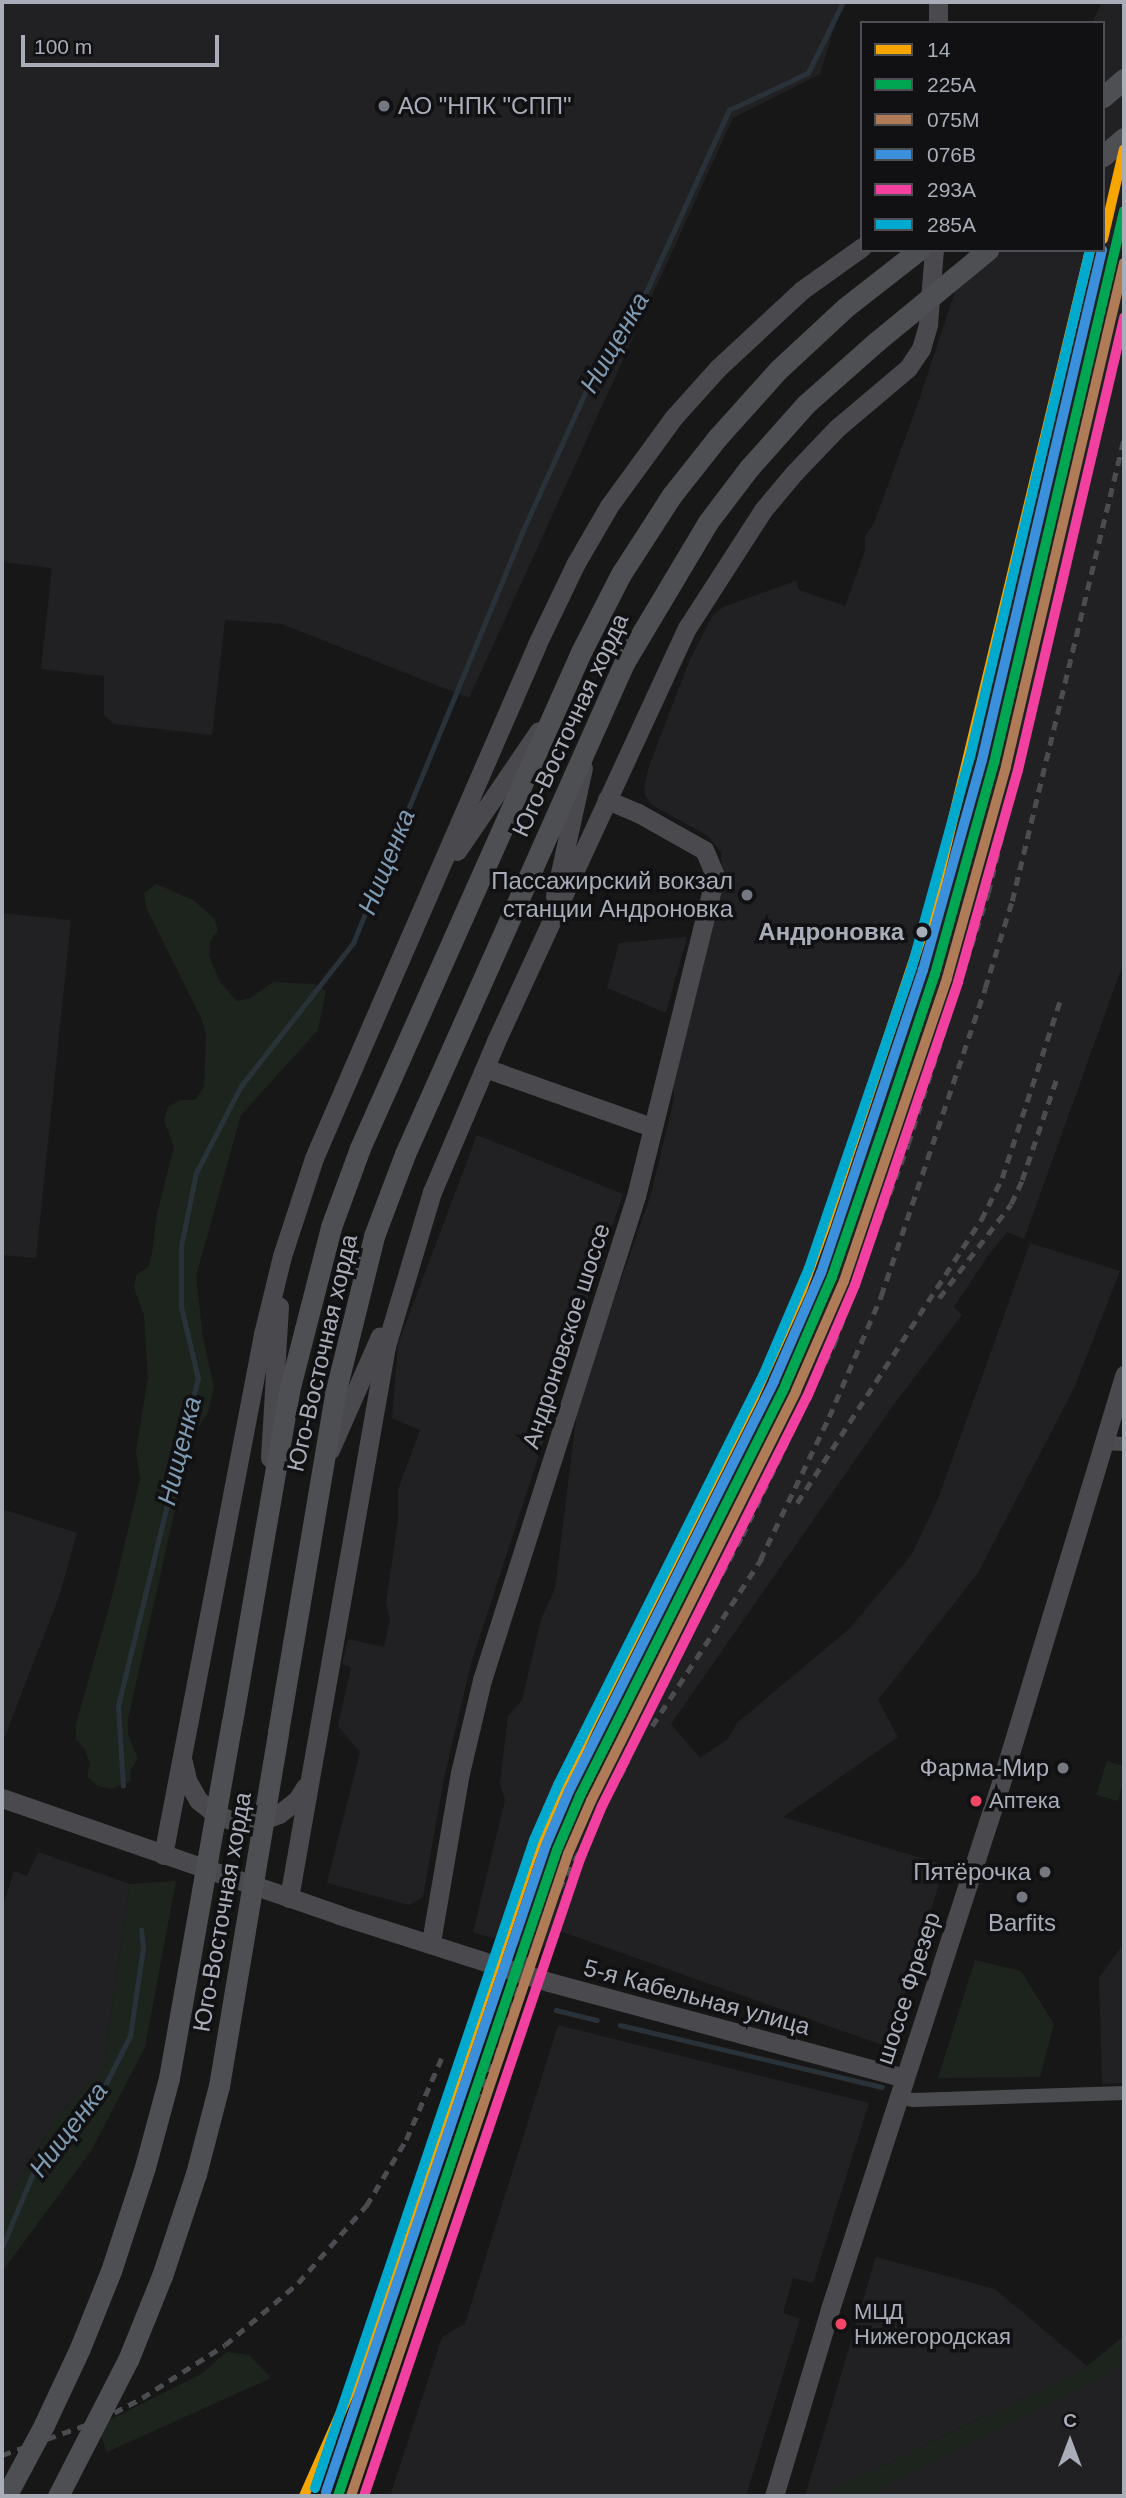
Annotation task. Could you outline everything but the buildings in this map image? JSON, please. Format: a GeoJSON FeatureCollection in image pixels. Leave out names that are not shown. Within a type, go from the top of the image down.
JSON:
{"type":"FeatureCollection","features":[{"type":"Feature","properties":{"kind":"main road"},"geometry":{"type":"LineString","coordinates":[[1105,95],[1124,79]]}},
{"type":"Feature","properties":{"kind":"main road"},"geometry":{"type":"LineString","coordinates":[[1105,154],[1124,138]]}},
{"type":"Feature","properties":{"kind":"main road","name":"Юго-Восточная хорда"},"geometry":{"type":"LineString","coordinates":[[6,2496],[44,2425],[80,2348],[111,2271],[145,2166],[169,2078],[290,1387],[331,1227],[396,1063],[558,704],[621,574],[672,495],[717,438],[778,370],[846,307],[916,252]]}},
{"type":"Feature","properties":{"kind":"main road","name":"Юго-Восточная хорда"},"geometry":{"type":"LineString","coordinates":[[58,2496],[128,2360],[162,2276],[196,2174],[221,2073],[321,1470],[348,1335],[374,1236],[405,1154],[624,663],[664,590],[708,522],[749,468],[816,395],[986,252]]}},
{"type":"Feature","properties":{"kind":"street"},"geometry":{"type":"LineString","coordinates":[[938,2],[938,21]]}},
{"type":"Feature","properties":{"kind":"street"},"geometry":{"type":"LineString","coordinates":[[163,1855],[263,1334],[282,1256],[314,1158],[430,890],[537,644],[576,563],[609,506],[674,417],[718,368],[802,290],[860,249]]}},
{"type":"Feature","properties":{"kind":"street"},"geometry":{"type":"LineString","coordinates":[[913,252],[923,264],[931,287]]}},
{"type":"Feature","properties":{"kind":"street"},"geometry":{"type":"LineString","coordinates":[[289,1898],[386,1346],[402,1284],[432,1192],[485,1068],[687,628],[720,572],[763,510],[794,473],[837,428],[908,368],[921,349],[928,324],[934,252]]}},
{"type":"Feature","properties":{"kind":"street"},"geometry":{"type":"LineString","coordinates":[[430,890],[558,704]]}},
{"type":"Feature","properties":{"kind":"street"},"geometry":{"type":"LineString","coordinates":[[547,934],[590,739]]}},
{"type":"Feature","properties":{"kind":"street","name":"Андроновское шоссе"},"geometry":{"type":"LineString","coordinates":[[431,1942],[460,1773],[482,1680],[636,1196],[714,873],[704,850],[638,813],[607,800]]}},
{"type":"Feature","properties":{"kind":"street"},"geometry":{"type":"LineString","coordinates":[[485,1068],[652,1126]]}},
{"type":"Feature","properties":{"kind":"street"},"geometry":{"type":"LineString","coordinates":[[266,1525],[282,1256]]}},
{"type":"Feature","properties":{"kind":"street"},"geometry":{"type":"LineString","coordinates":[[321,1470],[402,1284]]}},
{"type":"Feature","properties":{"kind":"street","name":"шоссе Фрезер"},"geometry":{"type":"LineString","coordinates":[[774,2496],[901,2087],[1005,1770],[1124,1375]]}},
{"type":"Feature","properties":{"kind":"street"},"geometry":{"type":"LineString","coordinates":[[1103,1443],[1124,1444]]}},
{"type":"Feature","properties":{"kind":"street"},"geometry":{"type":"LineString","coordinates":[[184,1747],[187,1780],[198,1800],[215,1814],[236,1822],[269,1819],[289,1808],[303,1791],[311,1770]]}},
{"type":"Feature","properties":{"kind":"street","name":"5-я Кабельная улица"},"geometry":{"type":"LineString","coordinates":[[2,1798],[289,1898],[550,1982],[901,2087]]}},
{"type":"Feature","properties":{"kind":"street"},"geometry":{"type":"LineString","coordinates":[[901,2087],[914,2100],[1124,2093]]}},
{"type":"Feature","properties":{"kind":"shaded area"},"geometry":{"type":"Polygon","coordinates":[[[2,2],[842,2],[820,74],[733,118],[469,698],[282,624],[225,620],[212,735],[114,724],[104,715],[104,676],[41,669],[52,568],[2,562],[2,2]]]}},
{"type":"Feature","properties":{"kind":"shaded area"},"geometry":{"type":"Polygon","coordinates":[[[1102,2],[1124,2],[1124,961],[1024,1239],[1007,1232],[987,1257],[954,1307],[962,1315],[892,1407],[671,1724],[700,1758],[728,1739],[737,1723],[850,1628],[912,1554],[938,1499],[1030,1243],[1120,1271],[1074,1388],[978,1573],[878,1700],[898,1737],[783,1817],[945,1865],[888,2047],[560,1931],[537,1952],[473,1932],[505,1800],[500,1784],[508,1716],[522,1700],[541,1619],[555,1589],[578,1403],[651,1194],[674,1099],[673,1078],[722,885],[721,852],[708,836],[652,805],[644,789],[648,769],[690,659],[713,615],[723,607],[796,581],[799,590],[845,606],[865,551],[865,537],[874,523],[917,406],[968,252],[1105,252],[1105,21],[1093,21],[1102,2]]]}},
{"type":"Feature","properties":{"kind":"shaded area"},"geometry":{"type":"Polygon","coordinates":[[[156,884],[193,900],[214,918],[218,930],[210,942],[209,956],[220,982],[237,1001],[250,998],[273,982],[314,984],[326,991],[318,1030],[241,1115],[196,1276],[203,1338],[214,1386],[208,1413],[188,1452],[128,1719],[128,1734],[138,1759],[130,1771],[131,1781],[111,1789],[98,1786],[87,1777],[90,1763],[85,1750],[76,1739],[76,1724],[114,1589],[140,1479],[136,1451],[148,1377],[144,1315],[134,1288],[136,1275],[148,1267],[152,1254],[157,1214],[174,1147],[164,1120],[168,1107],[180,1100],[195,1100],[204,1087],[206,1034],[202,1020],[146,907],[144,893],[156,884]]]}},
{"type":"Feature","properties":{"kind":"shaded area"},"geometry":{"type":"Polygon","coordinates":[[[2,913],[71,920],[36,1258],[2,1255],[2,913]]]}},
{"type":"Feature","properties":{"kind":"shaded area"},"geometry":{"type":"Polygon","coordinates":[[[687,937],[666,1013],[607,988],[619,943],[687,937]]]}},
{"type":"Feature","properties":{"kind":"shaded area"},"geometry":{"type":"Polygon","coordinates":[[[477,1135],[623,1194],[548,1417],[546,1434],[472,1660],[444,1778],[423,1897],[409,1905],[327,1883],[360,1752],[338,1726],[351,1667],[342,1664],[348,1639],[384,1647],[390,1619],[386,1603],[398,1520],[398,1490],[420,1430],[392,1418],[398,1344],[477,1135]]]}},
{"type":"Feature","properties":{"kind":"shaded area"},"geometry":{"type":"Polygon","coordinates":[[[2,1509],[77,1533],[60,1594],[2,1744],[2,1509]]]}},
{"type":"Feature","properties":{"kind":"shaded area"},"geometry":{"type":"Polygon","coordinates":[[[1107,1761],[1124,1766],[1124,1779],[1118,1801],[1096,1795],[1107,1761]]]}},
{"type":"Feature","properties":{"kind":"shaded area"},"geometry":{"type":"Polygon","coordinates":[[[38,1852],[130,1884],[103,2067],[56,2118],[2,2212],[2,1909],[14,1871],[27,1876],[38,1852]]]}},
{"type":"Feature","properties":{"kind":"shaded area"},"geometry":{"type":"Polygon","coordinates":[[[176,1881],[145,2047],[91,2151],[2,2272],[2,2212],[56,2118],[103,2067],[130,1884],[176,1881]]]}},
{"type":"Feature","properties":{"kind":"shaded area"},"geometry":{"type":"Polygon","coordinates":[[[1124,1943],[1124,2083],[1102,2084],[1099,1978],[1124,1943]]]}},
{"type":"Feature","properties":{"kind":"shaded area"},"geometry":{"type":"Polygon","coordinates":[[[975,1960],[1021,1971],[1054,2024],[1040,2077],[938,2078],[975,1960]]]}},
{"type":"Feature","properties":{"kind":"shaded area"},"geometry":{"type":"Polygon","coordinates":[[[558,2025],[869,2103],[813,2283],[793,2278],[783,2313],[800,2319],[746,2496],[390,2496],[442,2337],[465,2324],[558,2025]]]}},
{"type":"Feature","properties":{"kind":"shaded area"},"geometry":{"type":"Polygon","coordinates":[[[876,2257],[995,2289],[1087,2366],[821,2496],[805,2496],[876,2257]]]}},
{"type":"Feature","properties":{"kind":"shaded area"},"geometry":{"type":"Polygon","coordinates":[[[1124,2336],[1124,2360],[1101,2379],[867,2496],[821,2496],[1087,2366],[1124,2336]]]}},
{"type":"Feature","properties":{"kind":"shaded area"},"geometry":{"type":"Polygon","coordinates":[[[227,2352],[249,2355],[271,2378],[107,2452],[101,2436],[104,2423],[201,2374],[227,2352]]]}},
{"type":"Feature","properties":{"kind":"shaded area"},"geometry":{"type":"Polygon","coordinates":[[[1124,2360],[1124,2496],[867,2496],[1101,2379],[1124,2360]]]}},
{"type":"Feature","properties":{"kind":"waterway","name":"Нищенка"},"geometry":{"type":"LineString","coordinates":[[123,1786],[118,1706],[198,1379],[181,1307],[181,1246],[196,1173],[241,1086],[353,943],[520,537],[595,371],[646,292],[729,110],[808,73],[843,2]]}},
{"type":"Feature","properties":{"kind":"waterway","name":"Нищенка"},"geometry":{"type":"LineString","coordinates":[[2,2247],[34,2171],[95,2105],[130,2036],[143,1948],[141,1930]]}},
{"type":"Feature","properties":{"kind":"waterway"},"geometry":{"type":"LineString","coordinates":[[556,2010],[597,2020]]}},
{"type":"Feature","properties":{"kind":"waterway"},"geometry":{"type":"LineString","coordinates":[[620,2025],[882,2087]]}},
{"type":"Feature","properties":{"kind":"railway"},"geometry":{"type":"LineString","coordinates":[[624,1767],[661,1687],[742,1536],[834,1344],[908,1144],[988,893],[1124,329]]}},
{"type":"Feature","properties":{"kind":"railway"},"geometry":{"type":"LineString","coordinates":[[760,1560],[829,1417],[881,1296],[985,988],[1012,901],[1124,439]]}},
{"type":"Feature","properties":{"kind":"railway"},"geometry":{"type":"LineString","coordinates":[[797,1503],[981,1220],[1002,1178],[1061,998]]}},
{"type":"Feature","properties":{"kind":"railway"},"geometry":{"type":"LineString","coordinates":[[939,1298],[1011,1204],[1022,1180],[1057,1077]]}},
{"type":"Feature","properties":{"kind":"railway"},"geometry":{"type":"LineString","coordinates":[[652,1726],[765,1553]]}},
{"type":"Feature","properties":{"kind":"railway"},"geometry":{"type":"LineString","coordinates":[[535,1942],[559,1889],[628,1761]]}},
{"type":"Feature","properties":{"kind":"railway"},"geometry":{"type":"LineString","coordinates":[[461,2130],[496,2057],[531,1950]]}},
{"type":"Feature","properties":{"kind":"railway"},"geometry":{"type":"LineString","coordinates":[[2,2455],[100,2420],[142,2398],[225,2345],[298,2283],[366,2206],[406,2140],[444,2052]]}},
{"type":"Feature","properties":{"kind":"transit line","name":"14"},"geometry":{"type":"LineString","coordinates":[[1105,230],[1124,149]]}},
{"type":"Feature","properties":{"kind":"transit line","name":"225А"},"geometry":{"type":"LineString","coordinates":[[338,2496],[557,1850],[580,1796],[785,1386],[832,1277],[881,1135],[935,974],[994,763],[1124,211]]}},
{"type":"Feature","properties":{"kind":"transit line","name":"14"},"geometry":{"type":"LineString","coordinates":[[304,2496],[352,2387],[532,1855],[590,1725],[754,1397],[802,1290],[826,1224],[933,902],[1090,252]]}},
{"type":"Feature","properties":{"kind":"transit line","name":"285А"},"geometry":{"type":"LineString","coordinates":[[315,2488],[534,1840],[558,1785],[763,1376],[809,1268],[912,967],[970,757],[1090,252]]}},
{"type":"Feature","properties":{"kind":"transit line","name":"076В"},"geometry":{"type":"LineString","coordinates":[[326,2492],[546,1845],[569,1791],[774,1381],[821,1273],[923,970],[982,760],[1102,252]]}},
{"type":"Feature","properties":{"kind":"transit line","name":"075М"},"geometry":{"type":"LineString","coordinates":[[351,2496],[568,1854],[591,1801],[796,1391],[844,1281],[947,978],[1006,766],[1124,263]]}},
{"type":"Feature","properties":{"kind":"transit line","name":"293А"},"geometry":{"type":"LineString","coordinates":[[364,2496],[580,1859],[602,1806],[807,1397],[855,1285],[958,982],[1018,770],[1124,317]]}},
{"type":"Feature","properties":{"kind":"place","name":"АО \"НПК \"СПП\""},"geometry":{"type":"Point","coordinates":[384,106]}},
{"type":"Feature","properties":{"kind":"place","name":"Пассажирский вокзал станции Андроновка"},"geometry":{"type":"Point","coordinates":[747,895]}},
{"type":"Feature","properties":{"kind":"place","name":"Андроновка"},"geometry":{"type":"Point","coordinates":[922,932]}},
{"type":"Feature","properties":{"kind":"place","name":"Фарма-Мир"},"geometry":{"type":"Point","coordinates":[1063,1768]}},
{"type":"Feature","properties":{"kind":"place","name":"Аптека"},"geometry":{"type":"Point","coordinates":[976,1801]}},
{"type":"Feature","properties":{"kind":"place","name":"Пятёрочка"},"geometry":{"type":"Point","coordinates":[1045,1872]}},
{"type":"Feature","properties":{"kind":"place","name":"Barfits"},"geometry":{"type":"Point","coordinates":[1022,1897]}},
{"type":"Feature","properties":{"kind":"place","name":"МЦД Нижегородская"},"geometry":{"type":"Point","coordinates":[841,2324]}}]}
